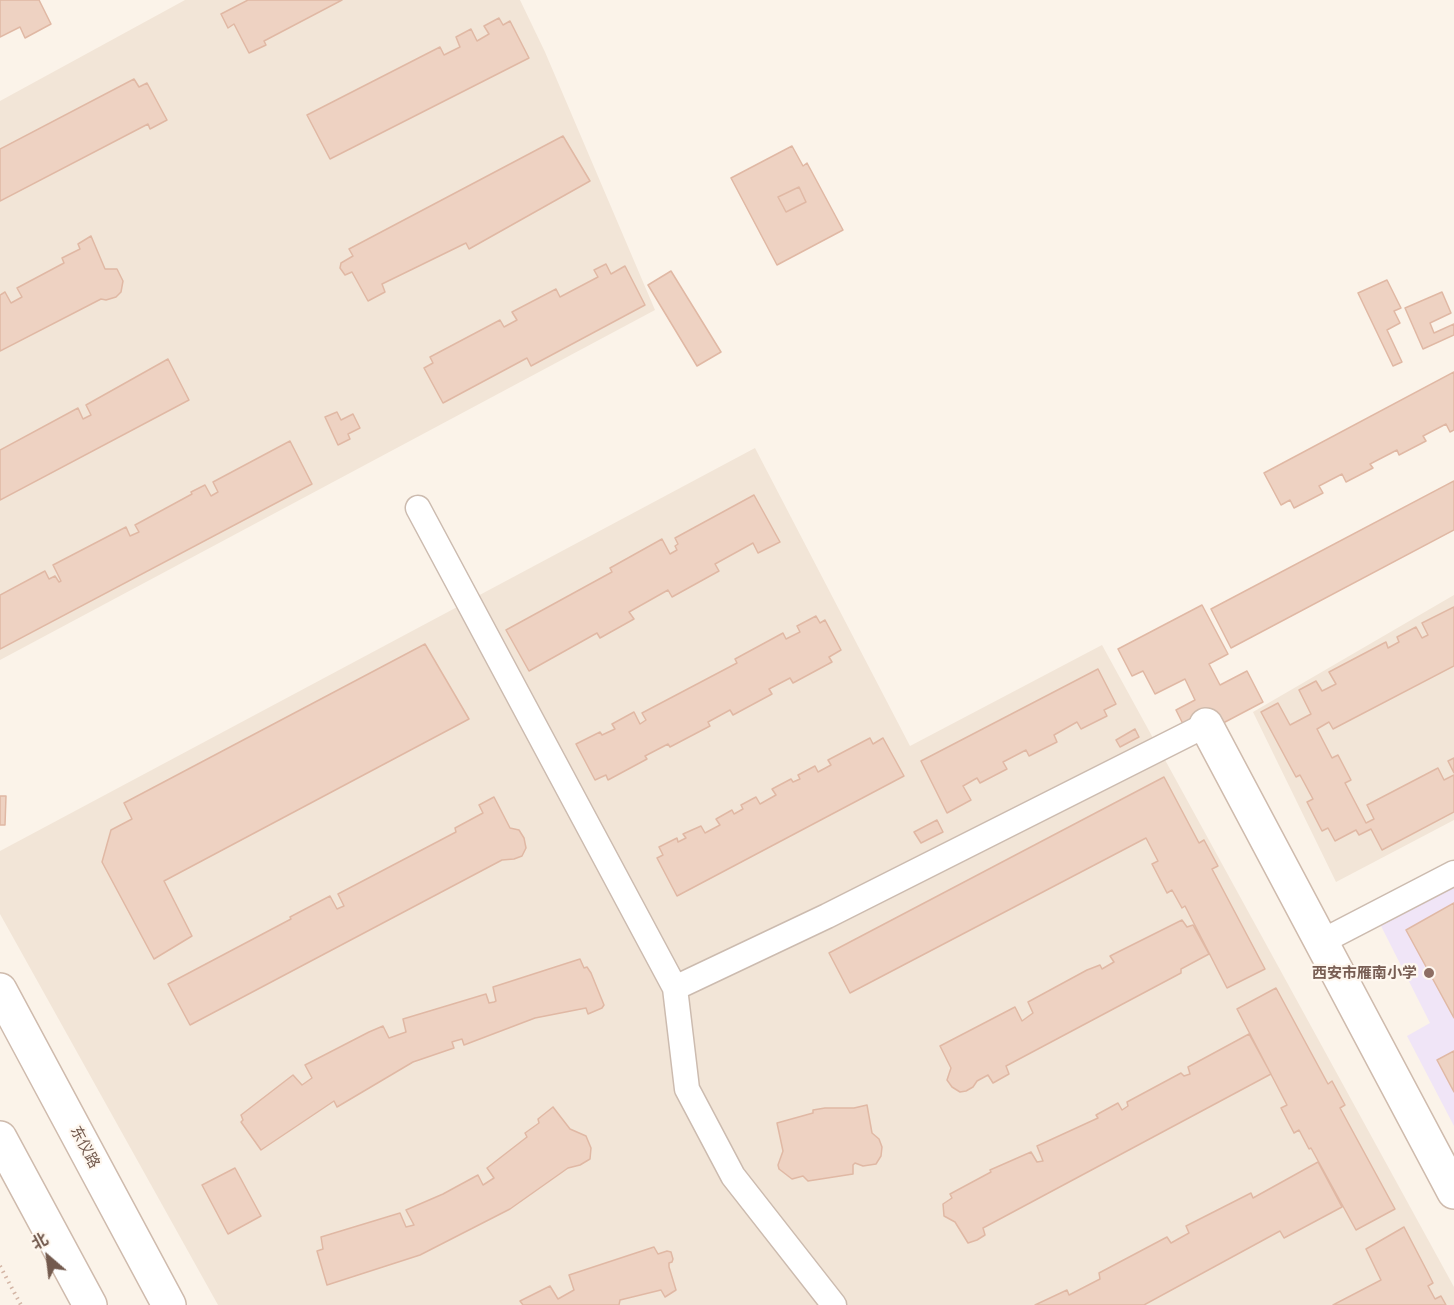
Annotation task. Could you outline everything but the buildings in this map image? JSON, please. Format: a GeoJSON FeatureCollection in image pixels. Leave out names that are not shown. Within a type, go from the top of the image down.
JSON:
{"type":"FeatureCollection","features":[{"type":"Feature","properties":{"kind":"main road"},"geometry":{"type":"LineString","coordinates":[[1206,725],[1454,1192]]}},
{"type":"Feature","properties":{"kind":"main road","name":"东仪路"},"geometry":{"type":"LineString","coordinates":[[0,990],[169,1305]]}},
{"type":"Feature","properties":{"kind":"main road"},"geometry":{"type":"LineString","coordinates":[[0,1138],[90,1305]]}},
{"type":"Feature","properties":{"kind":"street"},"geometry":{"type":"LineString","coordinates":[[418,508],[675,988],[687,1089],[733,1176],[834,1305]]}},
{"type":"Feature","properties":{"kind":"street"},"geometry":{"type":"LineString","coordinates":[[675,988],[827,916],[1206,725]]}},
{"type":"Feature","properties":{"kind":"street"},"geometry":{"type":"LineString","coordinates":[[1321,942],[1454,873]]}},
{"type":"Feature","properties":{"kind":"path"},"geometry":{"type":"LineString","coordinates":[[0,1266],[21,1305]]}},
{"type":"Feature","properties":{"kind":"shaded area"},"geometry":{"type":"Polygon","coordinates":[[[185,0],[520,0],[545,52],[655,310],[0,660],[0,101],[185,0]]]}},
{"type":"Feature","properties":{"kind":"shaded area"},"geometry":{"type":"Polygon","coordinates":[[[755,448],[910,746],[1102,645],[1454,1287],[1454,1305],[218,1305],[0,914],[0,851],[755,448]]]}},
{"type":"Feature","properties":{"kind":"shaded area"},"geometry":{"type":"Polygon","coordinates":[[[1454,595],[1454,820],[1336,882],[1253,712],[1454,595]]]}},
{"type":"Feature","properties":{"kind":"shaded area","name":"西安市雁南小学"},"geometry":{"type":"Polygon","coordinates":[[[1454,882],[1454,1126],[1407,1036],[1430,1023],[1379,922],[1454,882]]]}},
{"type":"Feature","properties":{"kind":"place","name":"西安市雁南小学"},"geometry":{"type":"Point","coordinates":[1429,973]}}]}
